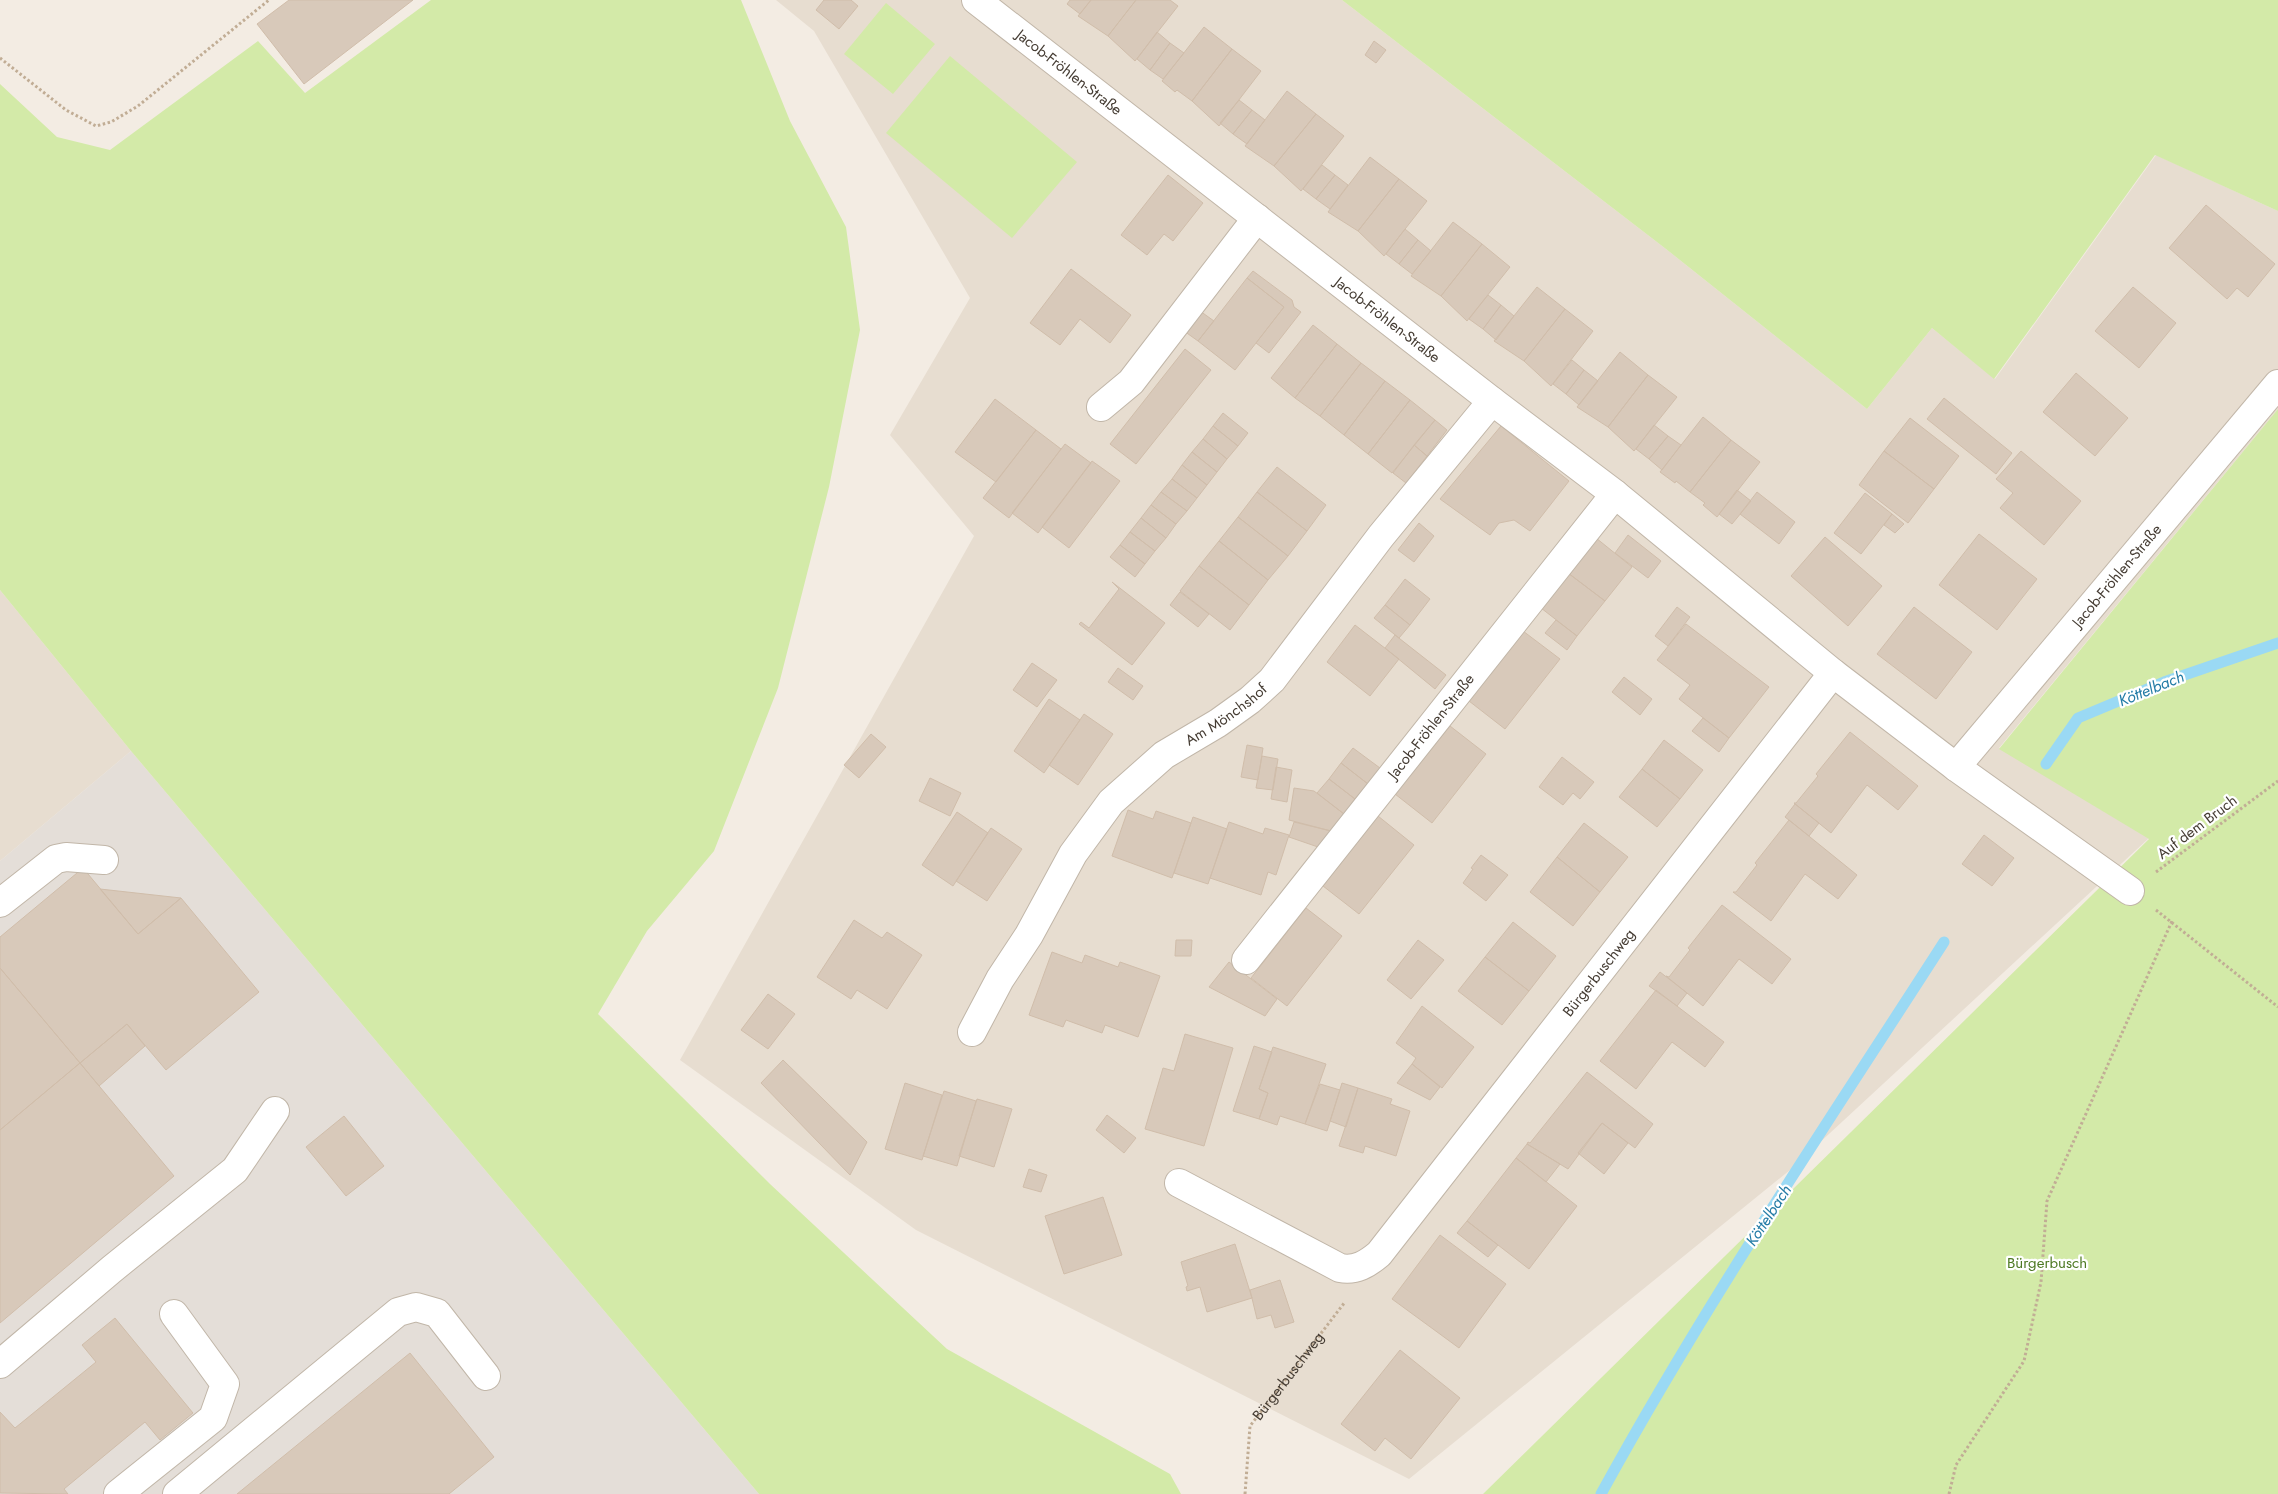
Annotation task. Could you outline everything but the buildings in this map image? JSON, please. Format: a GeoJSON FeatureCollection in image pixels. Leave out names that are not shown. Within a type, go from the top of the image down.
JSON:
{"type":"FeatureCollection","features":[{"type":"Feature","properties":{"kind":"street","name":"Jacob-Fröhlen-Straße"},"geometry":{"type":"LineString","coordinates":[[976,0],[1492,401],[1615,494],[1833,673],[1956,767],[2130,891]]}},
{"type":"Feature","properties":{"kind":"street"},"geometry":{"type":"LineString","coordinates":[[1101,407],[1131,382],[1257,218]]}},
{"type":"Feature","properties":{"kind":"street","name":"Jacob-Fröhlen-Straße"},"geometry":{"type":"LineString","coordinates":[[1956,767],[2278,384]]}},
{"type":"Feature","properties":{"kind":"street","name":"Am Mönchshof"},"geometry":{"type":"LineString","coordinates":[[972,1032],[1000,979],[1029,935],[1074,854],[1111,802],[1164,755],[1226,717],[1250,700],[1272,680],[1381,536],[1492,401]]}},
{"type":"Feature","properties":{"kind":"street","name":"Jacob-Fröhlen-Straße"},"geometry":{"type":"LineString","coordinates":[[1246,960],[1615,494]]}},
{"type":"Feature","properties":{"kind":"street","name":"Bürgerbuschweg"},"geometry":{"type":"LineString","coordinates":[[1360,1267],[1379,1254],[1833,673]]}},
{"type":"Feature","properties":{"kind":"street"},"geometry":{"type":"LineString","coordinates":[[0,903],[56,859],[104,860]]}},
{"type":"Feature","properties":{"kind":"street"},"geometry":{"type":"LineString","coordinates":[[0,1364],[112,1269],[235,1170],[275,1111]]}},
{"type":"Feature","properties":{"kind":"street"},"geometry":{"type":"LineString","coordinates":[[1178,1182],[1340,1268],[1349,1270],[1360,1267]]}},
{"type":"Feature","properties":{"kind":"street"},"geometry":{"type":"LineString","coordinates":[[177,1494],[398,1312],[416,1307],[437,1313],[486,1376]]}},
{"type":"Feature","properties":{"kind":"street"},"geometry":{"type":"LineString","coordinates":[[118,1494],[213,1418],[225,1384],[174,1314]]}},
{"type":"Feature","properties":{"kind":"path"},"geometry":{"type":"LineString","coordinates":[[0,58],[66,110],[96,126],[111,122],[138,106],[268,0]]}},
{"type":"Feature","properties":{"kind":"path","name":"Auf dem Bruch"},"geometry":{"type":"LineString","coordinates":[[2130,891],[2278,781]]}},
{"type":"Feature","properties":{"kind":"path"},"geometry":{"type":"LineString","coordinates":[[2130,891],[2172,921],[2278,1007]]}},
{"type":"Feature","properties":{"kind":"path"},"geometry":{"type":"LineString","coordinates":[[1949,1494],[1956,1465],[2024,1361],[2041,1282],[2047,1201],[2172,921]]}},
{"type":"Feature","properties":{"kind":"path","name":"Bürgerbuschweg"},"geometry":{"type":"LineString","coordinates":[[1245,1494],[1250,1426],[1353,1291],[1360,1267]]}},
{"type":"Feature","properties":{"kind":"shaded area"},"geometry":{"type":"Polygon","coordinates":[[[776,0],[1342,0],[1666,249],[1867,409],[1932,328],[1995,379],[2156,155],[2278,211],[2278,409],[1999,748],[2149,838],[1790,1170],[1409,1479],[916,1230],[680,1060],[974,536],[890,435],[970,298],[814,31],[776,0]]]}},
{"type":"Feature","properties":{"kind":"shaded area"},"geometry":{"type":"Polygon","coordinates":[[[0,590],[131,751],[0,861],[0,590]]]}},
{"type":"Feature","properties":{"kind":"shaded area"},"geometry":{"type":"Polygon","coordinates":[[[131,751],[759,1494],[0,1494],[0,861],[131,751]]]}},
{"type":"Feature","properties":{"kind":"green space"},"geometry":{"type":"Polygon","coordinates":[[[431,0],[741,0],[790,121],[846,227],[860,330],[829,487],[778,688],[714,851],[647,931],[598,1014],[770,1184],[947,1349],[1170,1474],[1181,1494],[759,1494],[131,751],[0,590],[0,84],[57,137],[110,150],[258,41],[305,93],[431,0]]]}},
{"type":"Feature","properties":{"kind":"green space"},"geometry":{"type":"Polygon","coordinates":[[[1342,0],[2278,0],[2278,211],[2155,155],[1994,379],[1932,328],[1867,409],[1666,249],[1342,0]]]}},
{"type":"Feature","properties":{"kind":"green space"},"geometry":{"type":"Polygon","coordinates":[[[886,3],[935,44],[893,94],[844,54],[886,3]]]}},
{"type":"Feature","properties":{"kind":"green space"},"geometry":{"type":"Polygon","coordinates":[[[950,56],[1077,162],[1012,238],[886,133],[950,56]]]}},
{"type":"Feature","properties":{"kind":"green space","name":"Bürgerbusch"},"geometry":{"type":"Polygon","coordinates":[[[2278,409],[2278,1494],[1483,1494],[2149,839],[1999,749],[2278,409]]]}},
{"type":"Feature","properties":{"kind":"waterway","name":"Köttelbach"},"geometry":{"type":"LineString","coordinates":[[2046,764],[2078,718],[2164,682],[2278,643]]}},
{"type":"Feature","properties":{"kind":"waterway","name":"Köttelbach"},"geometry":{"type":"LineString","coordinates":[[1601,1494],[1724,1284],[1944,942]]}}]}
